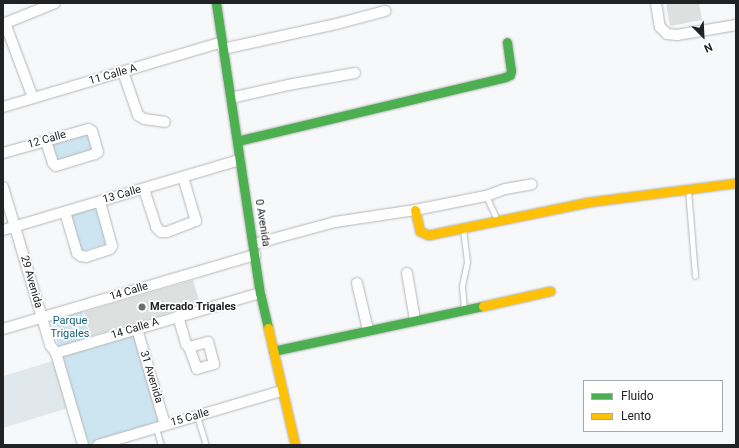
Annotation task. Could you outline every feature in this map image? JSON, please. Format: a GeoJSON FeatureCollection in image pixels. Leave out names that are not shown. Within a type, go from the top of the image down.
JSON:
{"type":"FeatureCollection","features":[{"type":"Feature","properties":{"kind":"street"},"geometry":{"type":"LineString","coordinates":[[33,98],[4,23],[55,3]]}},
{"type":"Feature","properties":{"kind":"street","name":"0 Avenida"},"geometry":{"type":"LineString","coordinates":[[216,3],[254,244],[260,293],[295,445]]}},
{"type":"Feature","properties":{"kind":"street"},"geometry":{"type":"LineString","coordinates":[[656,3],[660,27],[667,34],[677,35],[736,25]]}},
{"type":"Feature","properties":{"kind":"street","name":"11 Calle A"},"geometry":{"type":"LineString","coordinates":[[3,107],[123,72],[223,46],[340,23],[385,11]]}},
{"type":"Feature","properties":{"kind":"street"},"geometry":{"type":"LineString","coordinates":[[237,141],[505,78],[510,75],[511,71],[507,42]]}},
{"type":"Feature","properties":{"kind":"street"},"geometry":{"type":"LineString","coordinates":[[123,72],[136,111],[141,117],[165,122]]}},
{"type":"Feature","properties":{"kind":"street"},"geometry":{"type":"LineString","coordinates":[[231,98],[288,85],[355,73]]}},
{"type":"Feature","properties":{"kind":"street","name":"12 Calle"},"geometry":{"type":"LineString","coordinates":[[3,153],[46,140],[90,130],[98,152],[55,166],[46,140]]}},
{"type":"Feature","properties":{"kind":"street","name":"13 Calle"},"geometry":{"type":"LineString","coordinates":[[3,230],[240,160]]}},
{"type":"Feature","properties":{"kind":"street"},"geometry":{"type":"LineString","coordinates":[[144,189],[156,227],[161,232],[169,232],[196,221],[183,177]]}},
{"type":"Feature","properties":{"kind":"street"},"geometry":{"type":"LineString","coordinates":[[415,210],[420,231],[424,235],[589,202],[736,183]]}},
{"type":"Feature","properties":{"kind":"street"},"geometry":{"type":"LineString","coordinates":[[254,244],[335,222],[415,210],[486,196],[505,189],[532,184]]}},
{"type":"Feature","properties":{"kind":"street","name":"29 Avenida"},"geometry":{"type":"LineString","coordinates":[[3,187],[50,345],[56,353],[83,445]]}},
{"type":"Feature","properties":{"kind":"street"},"geometry":{"type":"LineString","coordinates":[[65,212],[76,251],[80,255],[86,257],[112,247],[100,202]]}},
{"type":"Feature","properties":{"kind":"street","name":"14 Calle"},"geometry":{"type":"LineString","coordinates":[[3,329],[255,255]]}},
{"type":"Feature","properties":{"kind":"street"},"geometry":{"type":"LineString","coordinates":[[407,273],[415,320]]}},
{"type":"Feature","properties":{"kind":"street"},"geometry":{"type":"LineString","coordinates":[[357,283],[368,330]]}},
{"type":"Feature","properties":{"kind":"street"},"geometry":{"type":"LineString","coordinates":[[273,351],[550,291]]}},
{"type":"Feature","properties":{"kind":"street","name":"14 Calle A"},"geometry":{"type":"LineString","coordinates":[[56,353],[260,293]]}},
{"type":"Feature","properties":{"kind":"street"},"geometry":{"type":"LineString","coordinates":[[178,316],[186,344],[197,369],[214,364],[208,342],[189,348]]}},
{"type":"Feature","properties":{"kind":"street","name":"31 Avenida"},"geometry":{"type":"LineString","coordinates":[[137,329],[161,427]]}},
{"type":"Feature","properties":{"kind":"street","name":"15 Calle"},"geometry":{"type":"LineString","coordinates":[[98,445],[282,391]]}},
{"type":"Feature","properties":{"kind":"lane"},"geometry":{"type":"LineString","coordinates":[[688,189],[695,276]]}},
{"type":"Feature","properties":{"kind":"lane"},"geometry":{"type":"LineString","coordinates":[[486,196],[497,221]]}},
{"type":"Feature","properties":{"kind":"lane"},"geometry":{"type":"LineString","coordinates":[[463,228],[467,262],[462,286],[464,310]]}},
{"type":"Feature","properties":{"kind":"lane"},"geometry":{"type":"LineString","coordinates":[[197,416],[206,445]]}},
{"type":"Feature","properties":{"kind":"lane","name":"31 Avenida"},"geometry":{"type":"LineString","coordinates":[[161,427],[161,445]]}},
{"type":"Feature","properties":{"kind":"shaded area"},"geometry":{"type":"Polygon","coordinates":[[[53,361],[68,408],[3,428],[3,376],[53,361]]]}},
{"type":"Feature","properties":{"kind":"green space"},"geometry":{"type":"Polygon","coordinates":[[[88,131],[94,152],[55,164],[49,143],[88,131]]]}},
{"type":"Feature","properties":{"kind":"green space"},"geometry":{"type":"Polygon","coordinates":[[[99,206],[110,243],[79,252],[68,215],[99,206]]]}},
{"type":"Feature","properties":{"kind":"green space","name":"Parque Trigales"},"geometry":{"type":"Polygon","coordinates":[[[81,308],[91,338],[59,348],[50,317],[81,308]]]}},
{"type":"Feature","properties":{"kind":"green space"},"geometry":{"type":"Polygon","coordinates":[[[136,334],[162,424],[86,445],[60,356],[136,334]]]}},
{"type":"Feature","properties":{"kind":"building"},"geometry":{"type":"Polygon","coordinates":[[[666,3],[699,3],[702,20],[670,26],[666,3]]]}},
{"type":"Feature","properties":{"kind":"building","name":"Mercado Trigales"},"geometry":{"type":"Polygon","coordinates":[[[193,280],[200,304],[91,336],[84,312],[193,280]]]}},
{"type":"Feature","properties":{"kind":"traffic: fast"},"geometry":{"type":"LineString","coordinates":[[216,3],[260,293],[268,328]]}},
{"type":"Feature","properties":{"kind":"traffic: fast"},"geometry":{"type":"LineString","coordinates":[[237,141],[505,77],[510,75],[511,71],[507,42]]}},
{"type":"Feature","properties":{"kind":"traffic: fast"},"geometry":{"type":"LineString","coordinates":[[273,351],[483,306]]}},
{"type":"Feature","properties":{"kind":"traffic: slow"},"geometry":{"type":"LineString","coordinates":[[415,210],[420,231],[428,235],[589,202],[736,183]]}},
{"type":"Feature","properties":{"kind":"traffic: slow"},"geometry":{"type":"LineString","coordinates":[[483,306],[550,291]]}},
{"type":"Feature","properties":{"kind":"traffic: slow"},"geometry":{"type":"LineString","coordinates":[[268,328],[295,445]]}},
{"type":"Feature","properties":{"kind":"place","name":"Mercado Trigales"},"geometry":{"type":"Point","coordinates":[142,307]}}]}
